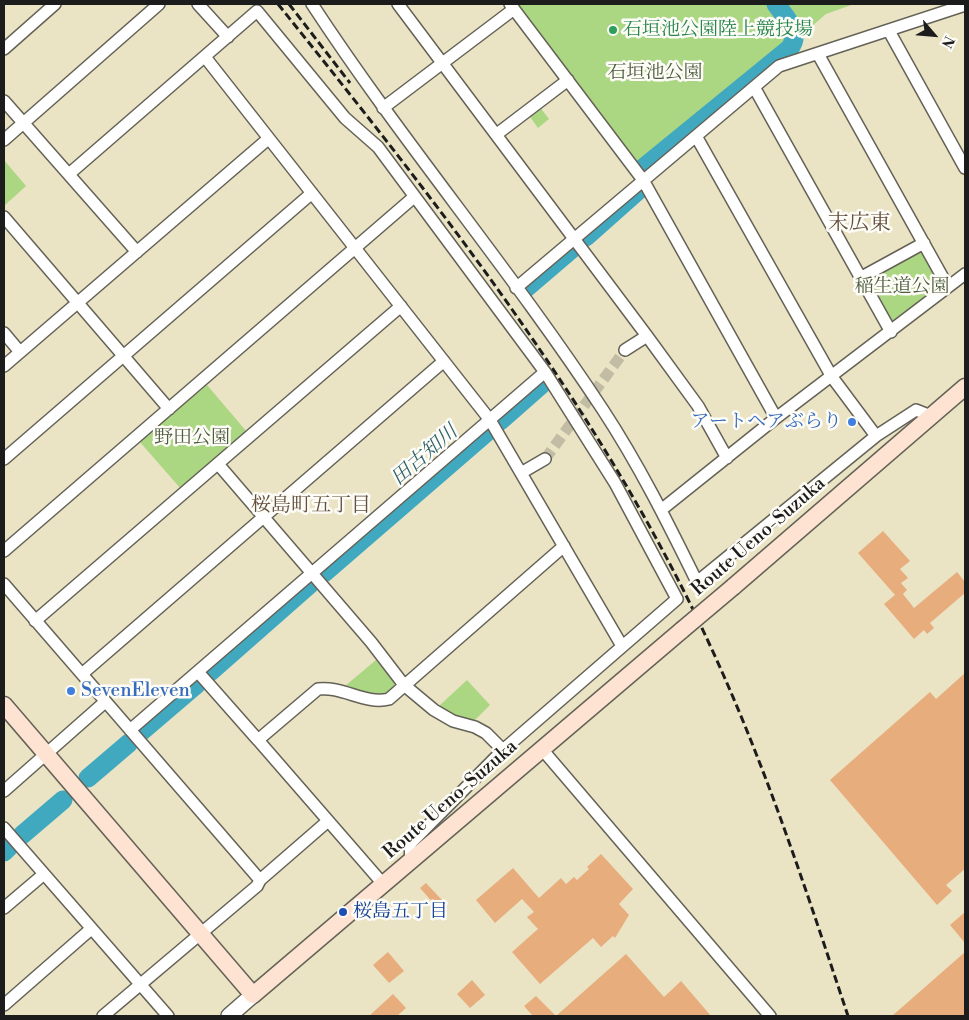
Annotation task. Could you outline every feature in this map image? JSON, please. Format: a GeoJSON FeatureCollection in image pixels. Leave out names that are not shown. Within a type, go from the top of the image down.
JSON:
{"type":"FeatureCollection","features":[{"type":"Feature","properties":{"kind":"main road","name":"Route Ueno-Suzuka"},"geometry":{"type":"LineString","coordinates":[[253,995],[965,387]]}},
{"type":"Feature","properties":{"kind":"main road"},"geometry":{"type":"LineString","coordinates":[[4,706],[253,995]]}},
{"type":"Feature","properties":{"kind":"street"},"geometry":{"type":"LineString","coordinates":[[4,49],[55,4]]}},
{"type":"Feature","properties":{"kind":"street"},"geometry":{"type":"LineString","coordinates":[[4,140],[159,4]]}},
{"type":"Feature","properties":{"kind":"street"},"geometry":{"type":"LineString","coordinates":[[198,4],[228,37]]}},
{"type":"Feature","properties":{"kind":"street"},"geometry":{"type":"LineString","coordinates":[[312,4],[383,108],[561,348],[603,411],[661,510],[698,582],[876,436],[916,410],[931,416]]}},
{"type":"Feature","properties":{"kind":"street"},"geometry":{"type":"LineString","coordinates":[[398,4],[575,237],[698,406],[727,458]]}},
{"type":"Feature","properties":{"kind":"street"},"geometry":{"type":"LineString","coordinates":[[383,108],[512,6],[643,180],[776,418]]}},
{"type":"Feature","properties":{"kind":"street"},"geometry":{"type":"LineString","coordinates":[[516,288],[779,66],[889,31],[964,10]]}},
{"type":"Feature","properties":{"kind":"street"},"geometry":{"type":"LineString","coordinates":[[68,174],[257,11],[345,118],[378,147],[545,372],[615,484],[677,599],[504,750],[410,844],[412,861]]}},
{"type":"Feature","properties":{"kind":"street"},"geometry":{"type":"LineString","coordinates":[[889,31],[965,168]]}},
{"type":"Feature","properties":{"kind":"street"},"geometry":{"type":"LineString","coordinates":[[818,54],[948,287]]}},
{"type":"Feature","properties":{"kind":"street"},"geometry":{"type":"LineString","coordinates":[[204,57],[490,420],[622,646]]}},
{"type":"Feature","properties":{"kind":"street"},"geometry":{"type":"LineString","coordinates":[[497,134],[568,80]]}},
{"type":"Feature","properties":{"kind":"street"},"geometry":{"type":"LineString","coordinates":[[754,87],[890,332]]}},
{"type":"Feature","properties":{"kind":"street"},"geometry":{"type":"LineString","coordinates":[[4,101],[137,252]]}},
{"type":"Feature","properties":{"kind":"street"},"geometry":{"type":"LineString","coordinates":[[696,136],[832,377],[876,436]]}},
{"type":"Feature","properties":{"kind":"street"},"geometry":{"type":"LineString","coordinates":[[4,366],[268,139]]}},
{"type":"Feature","properties":{"kind":"street"},"geometry":{"type":"LineString","coordinates":[[4,459],[312,193]]}},
{"type":"Feature","properties":{"kind":"street"},"geometry":{"type":"LineString","coordinates":[[4,551],[414,197]]}},
{"type":"Feature","properties":{"kind":"street"},"geometry":{"type":"LineString","coordinates":[[4,217],[169,409]]}},
{"type":"Feature","properties":{"kind":"street"},"geometry":{"type":"LineString","coordinates":[[860,278],[924,243]]}},
{"type":"Feature","properties":{"kind":"street"},"geometry":{"type":"LineString","coordinates":[[661,510],[776,418],[965,274]]}},
{"type":"Feature","properties":{"kind":"street"},"geometry":{"type":"LineString","coordinates":[[35,620],[401,306]]}},
{"type":"Feature","properties":{"kind":"street"},"geometry":{"type":"LineString","coordinates":[[4,334],[20,352]]}},
{"type":"Feature","properties":{"kind":"street"},"geometry":{"type":"LineString","coordinates":[[625,350],[647,336]]}},
{"type":"Feature","properties":{"kind":"street"},"geometry":{"type":"LineString","coordinates":[[82,674],[444,361]]}},
{"type":"Feature","properties":{"kind":"street"},"geometry":{"type":"LineString","coordinates":[[130,730],[545,372]]}},
{"type":"Feature","properties":{"kind":"street"},"geometry":{"type":"LineString","coordinates":[[521,474],[545,458]]}},
{"type":"Feature","properties":{"kind":"street"},"geometry":{"type":"LineString","coordinates":[[218,464],[371,642],[404,685],[434,710],[453,721],[475,727],[486,733],[504,750]]}},
{"type":"Feature","properties":{"kind":"street"},"geometry":{"type":"LineString","coordinates":[[258,740],[318,690],[329,688],[380,701],[389,698],[564,546]]}},
{"type":"Feature","properties":{"kind":"street"},"geometry":{"type":"LineString","coordinates":[[4,584],[260,880]]}},
{"type":"Feature","properties":{"kind":"street"},"geometry":{"type":"LineString","coordinates":[[198,672],[384,885]]}},
{"type":"Feature","properties":{"kind":"street"},"geometry":{"type":"LineString","coordinates":[[4,791],[105,702]]}},
{"type":"Feature","properties":{"kind":"street"},"geometry":{"type":"LineString","coordinates":[[542,748],[770,1016]]}},
{"type":"Feature","properties":{"kind":"street"},"geometry":{"type":"LineString","coordinates":[[104,1016],[139,985],[146,983],[328,821]]}},
{"type":"Feature","properties":{"kind":"street"},"geometry":{"type":"LineString","coordinates":[[4,828],[168,1016]]}},
{"type":"Feature","properties":{"kind":"street"},"geometry":{"type":"LineString","coordinates":[[4,908],[44,874]]}},
{"type":"Feature","properties":{"kind":"street"},"geometry":{"type":"LineString","coordinates":[[4,1005],[91,929]]}},
{"type":"Feature","properties":{"kind":"street"},"geometry":{"type":"LineString","coordinates":[[229,1016],[253,995]]}},
{"type":"Feature","properties":{"kind":"green space","name":"石垣池公園"},"geometry":{"type":"Polygon","coordinates":[[[517,4],[854,4],[826,14],[647,169],[640,169],[517,4]]]}},
{"type":"Feature","properties":{"kind":"green space"},"geometry":{"type":"Polygon","coordinates":[[[539,106],[549,119],[538,128],[528,114],[539,106]]]}},
{"type":"Feature","properties":{"kind":"green space"},"geometry":{"type":"Polygon","coordinates":[[[4,160],[26,186],[4,206],[4,160]]]}},
{"type":"Feature","properties":{"kind":"green space","name":"稲生道公園"},"geometry":{"type":"Polygon","coordinates":[[[921,248],[941,281],[938,290],[895,323],[889,321],[866,278],[921,248]]]}},
{"type":"Feature","properties":{"kind":"green space","name":"野田公園"},"geometry":{"type":"Polygon","coordinates":[[[207,385],[247,432],[181,489],[139,441],[207,385]]]}},
{"type":"Feature","properties":{"kind":"green space"},"geometry":{"type":"Polygon","coordinates":[[[376,660],[394,680],[394,688],[382,695],[370,695],[345,686],[376,660]]]}},
{"type":"Feature","properties":{"kind":"green space"},"geometry":{"type":"Polygon","coordinates":[[[467,680],[490,705],[473,722],[453,715],[439,706],[467,680]]]}},
{"type":"Feature","properties":{"kind":"building"},"geometry":{"type":"Polygon","coordinates":[[[883,531],[910,561],[900,569],[908,578],[901,583],[907,590],[903,594],[914,608],[957,572],[965,582],[965,593],[930,623],[934,628],[927,634],[924,630],[914,639],[884,604],[895,595],[858,553],[883,531]]]}},
{"type":"Feature","properties":{"kind":"building"},"geometry":{"type":"Polygon","coordinates":[[[965,673],[965,869],[946,885],[952,891],[937,905],[830,780],[930,692],[936,699],[965,673]]]}},
{"type":"Feature","properties":{"kind":"building"},"geometry":{"type":"Polygon","coordinates":[[[601,854],[633,889],[619,904],[629,915],[615,938],[613,936],[601,947],[593,938],[540,984],[512,952],[538,929],[527,917],[534,912],[522,899],[495,923],[476,900],[513,868],[539,898],[561,878],[566,884],[574,877],[577,880],[601,854]]]}},
{"type":"Feature","properties":{"kind":"building"},"geometry":{"type":"Polygon","coordinates":[[[426,883],[442,900],[436,906],[420,888],[426,883]]]}},
{"type":"Feature","properties":{"kind":"building"},"geometry":{"type":"Polygon","coordinates":[[[965,912],[965,943],[950,925],[965,912]]]}},
{"type":"Feature","properties":{"kind":"building"},"geometry":{"type":"Polygon","coordinates":[[[388,952],[404,971],[389,983],[373,965],[388,952]]]}},
{"type":"Feature","properties":{"kind":"building"},"geometry":{"type":"Polygon","coordinates":[[[965,952],[965,1016],[892,1016],[965,952]]]}},
{"type":"Feature","properties":{"kind":"building"},"geometry":{"type":"Polygon","coordinates":[[[626,954],[664,997],[681,981],[711,1016],[556,1016],[626,954]]]}},
{"type":"Feature","properties":{"kind":"building"},"geometry":{"type":"Polygon","coordinates":[[[472,980],[485,995],[470,1008],[457,994],[472,980]]]}},
{"type":"Feature","properties":{"kind":"building"},"geometry":{"type":"Polygon","coordinates":[[[393,994],[406,1008],[397,1016],[369,1016],[393,994]]]}},
{"type":"Feature","properties":{"kind":"building"},"geometry":{"type":"Polygon","coordinates":[[[536,996],[556,1016],[533,1016],[524,1006],[536,996]]]}},
{"type":"Feature","properties":{"kind":"waterway","name":"田古知川"},"geometry":{"type":"LineString","coordinates":[[643,168],[790,48],[793,42],[793,30],[788,19],[776,4]]}},
{"type":"Feature","properties":{"kind":"waterway","name":"田古知川"},"geometry":{"type":"LineString","coordinates":[[586,237],[640,189]]}},
{"type":"Feature","properties":{"kind":"waterway","name":"田古知川"},"geometry":{"type":"LineString","coordinates":[[525,289],[573,248]]}},
{"type":"Feature","properties":{"kind":"waterway","name":"田古知川"},"geometry":{"type":"LineString","coordinates":[[500,421],[542,384]]}},
{"type":"Feature","properties":{"kind":"waterway","name":"田古知川"},"geometry":{"type":"LineString","coordinates":[[324,573],[487,432]]}},
{"type":"Feature","properties":{"kind":"waterway","name":"田古知川"},"geometry":{"type":"LineString","coordinates":[[210,672],[310,584]]}},
{"type":"Feature","properties":{"kind":"waterway","name":"田古知川"},"geometry":{"type":"LineString","coordinates":[[142,731],[197,684]]}},
{"type":"Feature","properties":{"kind":"waterway","name":"田古知川"},"geometry":{"type":"LineString","coordinates":[[88,778],[129,743]]}},
{"type":"Feature","properties":{"kind":"waterway","name":"田古知川"},"geometry":{"type":"LineString","coordinates":[[22,835],[63,800]]}},
{"type":"Feature","properties":{"kind":"waterway","name":"田古知川"},"geometry":{"type":"LineString","coordinates":[[4,852],[9,847]]}},
{"type":"Feature","properties":{"kind":"tunnel"},"geometry":{"type":"LineString","coordinates":[[545,459],[625,350]]}},
{"type":"Feature","properties":{"kind":"railway"},"geometry":{"type":"LineString","coordinates":[[278,4],[398,155],[456,232],[567,390],[618,471],[665,555],[729,687],[784,827],[848,1016]]}},
{"type":"Feature","properties":{"kind":"railway"},"geometry":{"type":"LineString","coordinates":[[289,4],[350,83]]}},
{"type":"Feature","properties":{"kind":"place","name":"石垣池公園陸上競技場"},"geometry":{"type":"Point","coordinates":[613,30]}},
{"type":"Feature","properties":{"kind":"place","name":"アートヘアぶらり"},"geometry":{"type":"Point","coordinates":[852,422]}},
{"type":"Feature","properties":{"kind":"place","name":"SevenEleven"},"geometry":{"type":"Point","coordinates":[71,691]}},
{"type":"Feature","properties":{"kind":"place","name":"桜島五丁目"},"geometry":{"type":"Point","coordinates":[343,912]}},
{"type":"Feature","properties":{"kind":"district","name":"末広東"},"geometry":{"type":"Point","coordinates":[859,224]}},
{"type":"Feature","properties":{"kind":"district","name":"桜島町五丁目"},"geometry":{"type":"Point","coordinates":[311,506]}}]}
